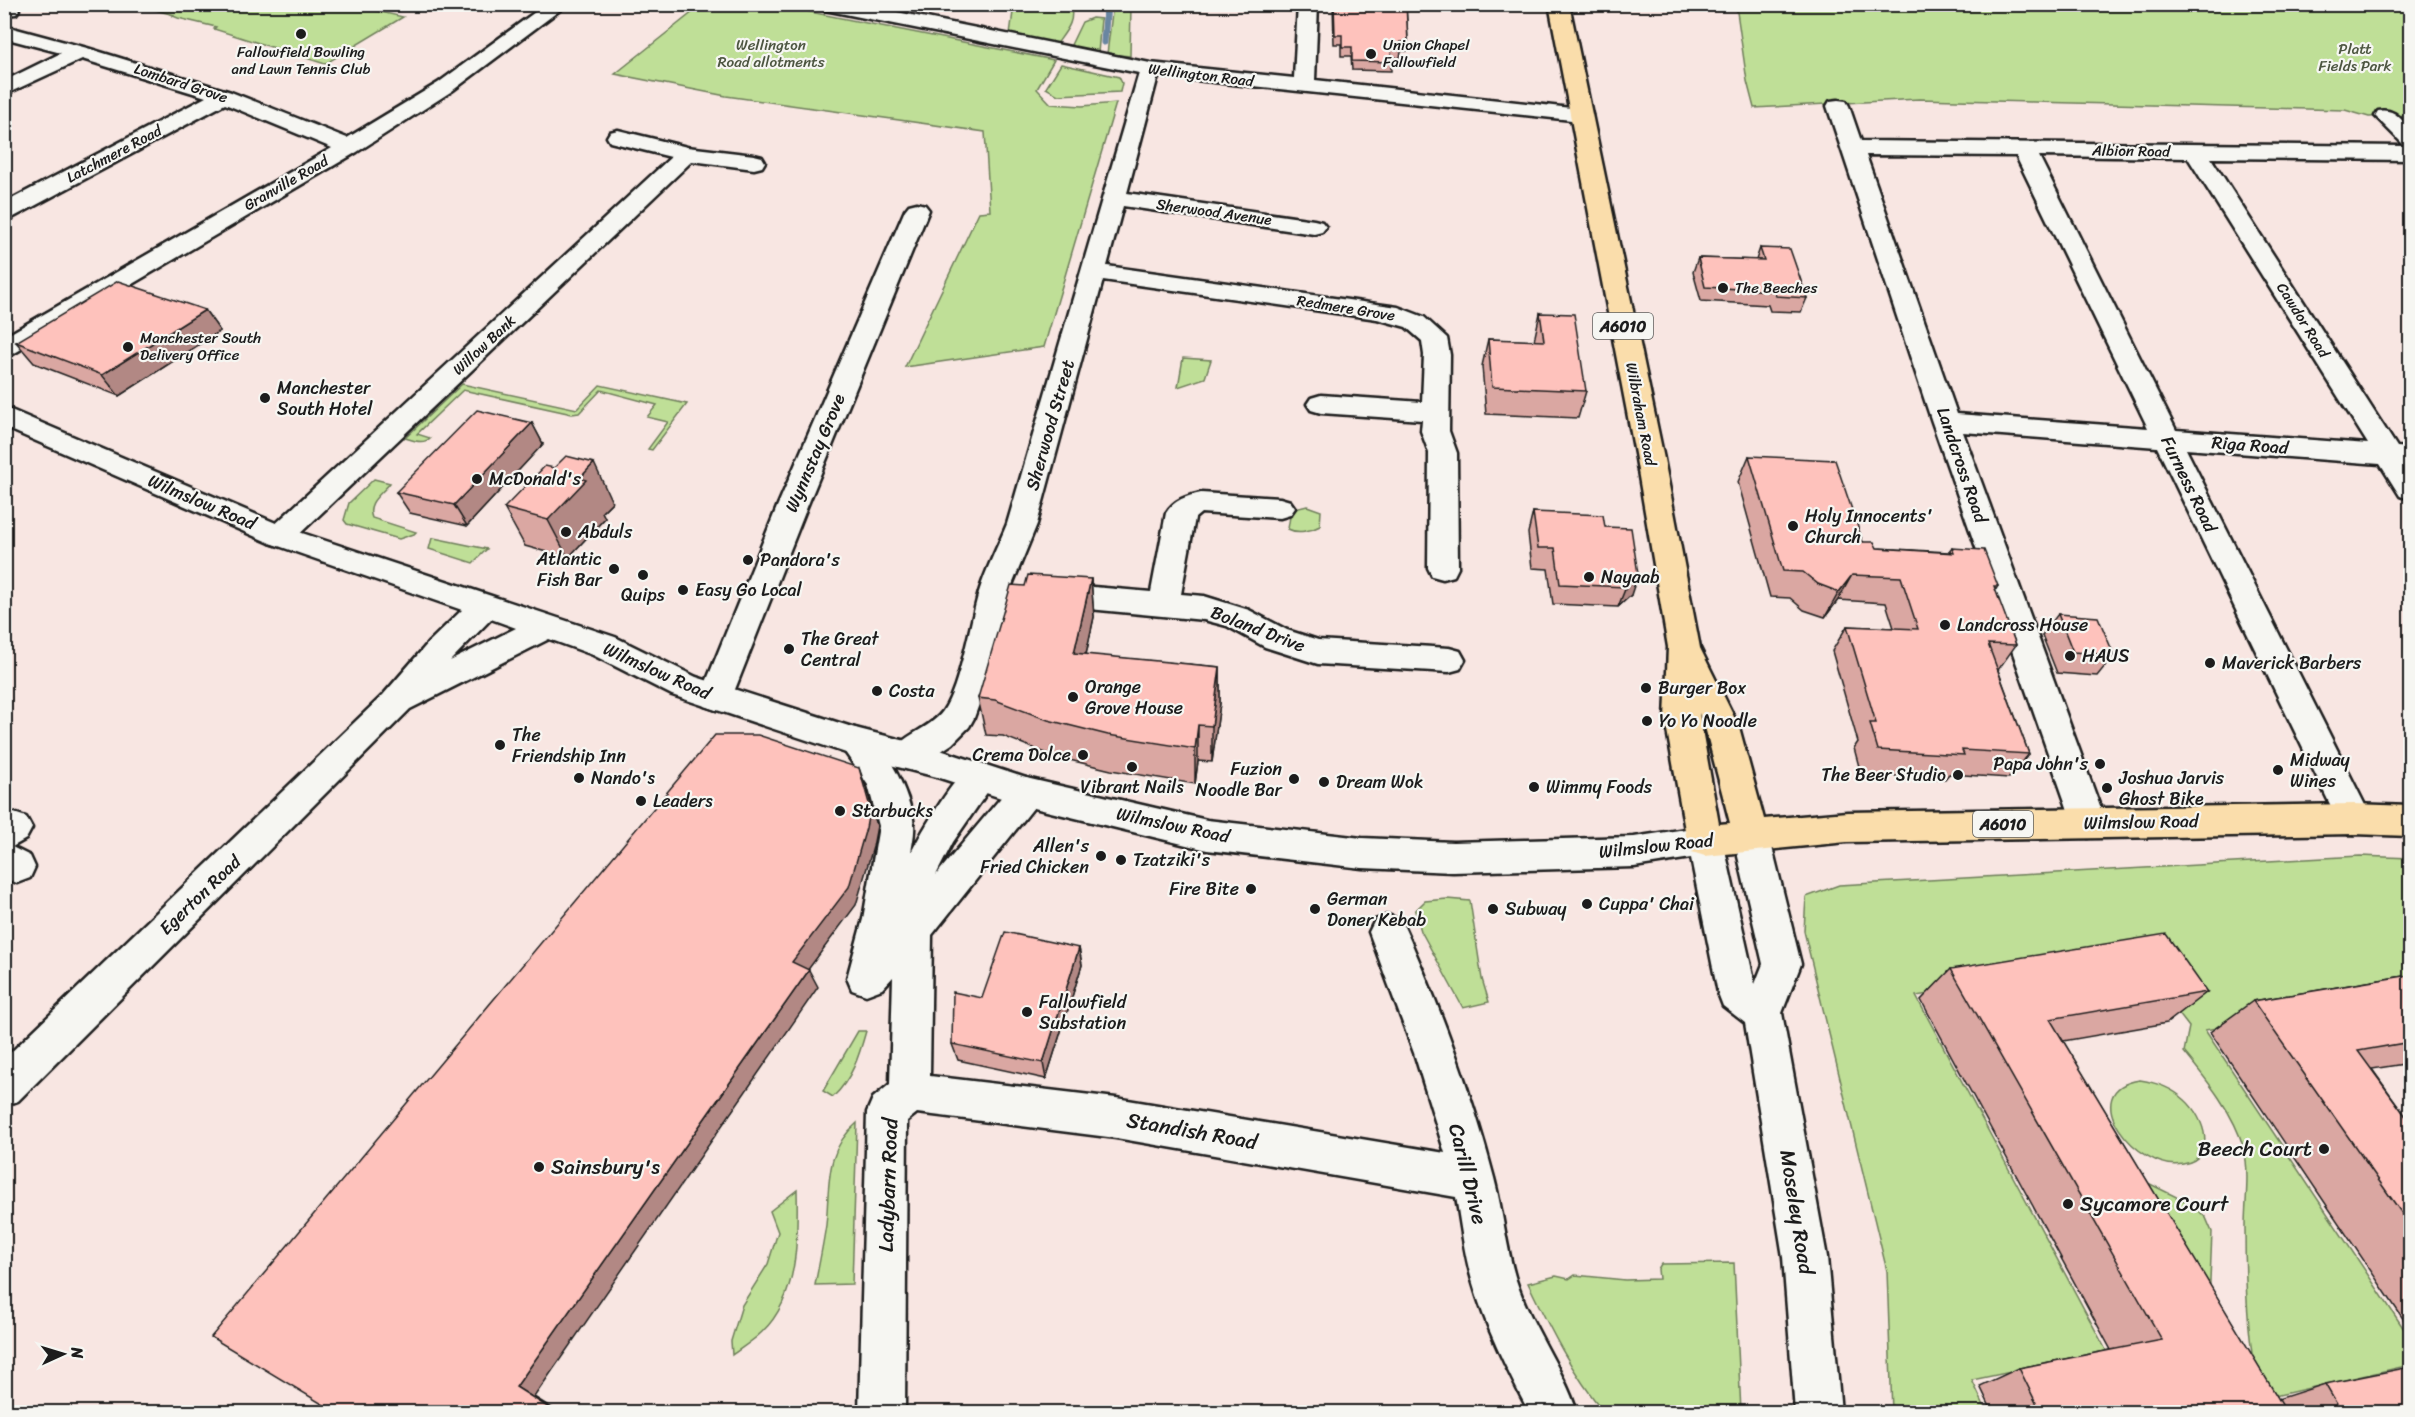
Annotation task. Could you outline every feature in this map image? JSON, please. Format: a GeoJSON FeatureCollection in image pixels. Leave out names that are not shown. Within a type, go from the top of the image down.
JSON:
{"type":"FeatureCollection","features":[{"type":"Feature","properties":{"kind":"highway","name":"Wilbraham Road"},"geometry":{"type":"LineString","coordinates":[[1559,4],[1650,459],[1684,647],[1682,719],[1705,841]]}},
{"type":"Feature","properties":{"kind":"highway","name":"Wilbraham Road"},"geometry":{"type":"LineString","coordinates":[[1684,647],[1722,727],[1751,835]]}},
{"type":"Feature","properties":{"kind":"highway","name":"Wilmslow Road"},"geometry":{"type":"LineString","coordinates":[[1705,841],[1847,827],[2354,819],[2410,821]]}},
{"type":"Feature","properties":{"kind":"street","name":"Granville Road"},"geometry":{"type":"LineString","coordinates":[[4,348],[349,147],[445,87],[559,4]]}},
{"type":"Feature","properties":{"kind":"street","name":"Wellington Road"},"geometry":{"type":"LineString","coordinates":[[825,4],[1150,69],[1581,115]]}},
{"type":"Feature","properties":{"kind":"street"},"geometry":{"type":"LineString","coordinates":[[1304,87],[1308,4]]}},
{"type":"Feature","properties":{"kind":"street","name":"Lombard Grove"},"geometry":{"type":"LineString","coordinates":[[9,33],[224,96],[349,147]]}},
{"type":"Feature","properties":{"kind":"street"},"geometry":{"type":"LineString","coordinates":[[4,89],[80,52]]}},
{"type":"Feature","properties":{"kind":"street","name":"Sherwood Street"},"geometry":{"type":"LineString","coordinates":[[908,755],[940,735],[957,718],[972,679],[995,590],[1022,524],[1150,69]]}},
{"type":"Feature","properties":{"kind":"street","name":"Latchmere Road"},"geometry":{"type":"LineString","coordinates":[[4,213],[224,96]]}},
{"type":"Feature","properties":{"kind":"street","name":"Landcross Road"},"geometry":{"type":"LineString","coordinates":[[1838,106],[1946,422],[2088,823]]}},
{"type":"Feature","properties":{"kind":"street"},"geometry":{"type":"LineString","coordinates":[[2386,116],[2410,141]]}},
{"type":"Feature","properties":{"kind":"street"},"geometry":{"type":"LineString","coordinates":[[618,137],[687,154],[754,162]]}},
{"type":"Feature","properties":{"kind":"street","name":"Albion Road"},"geometry":{"type":"LineString","coordinates":[[1852,148],[2410,153]]}},
{"type":"Feature","properties":{"kind":"street","name":"Furness Road"},"geometry":{"type":"LineString","coordinates":[[2024,149],[2354,819]]}},
{"type":"Feature","properties":{"kind":"street","name":"Cawdor Road"},"geometry":{"type":"LineString","coordinates":[[2195,151],[2400,457],[2410,489]]}},
{"type":"Feature","properties":{"kind":"street","name":"Willow Bank"},"geometry":{"type":"LineString","coordinates":[[280,536],[687,154]]}},
{"type":"Feature","properties":{"kind":"street","name":"Sherwood Avenue"},"geometry":{"type":"LineString","coordinates":[[1114,198],[1314,226]]}},
{"type":"Feature","properties":{"kind":"street","name":"Wynnstay Grove"},"geometry":{"type":"LineString","coordinates":[[716,697],[792,507],[916,210]]}},
{"type":"Feature","properties":{"kind":"street","name":"Redmere Grove"},"geometry":{"type":"LineString","coordinates":[[1093,271],[1398,315],[1415,322],[1434,338],[1437,355],[1435,431],[1443,453],[1443,568]]}},
{"type":"Feature","properties":{"kind":"street"},"geometry":{"type":"LineString","coordinates":[[1321,404],[1436,412]]}},
{"type":"Feature","properties":{"kind":"street","name":"Wilmslow Road"},"geometry":{"type":"LineString","coordinates":[[4,416],[280,536],[604,646],[684,686],[855,742],[908,755],[1026,792],[1207,835],[1362,853],[1452,857],[1625,852],[1705,841]]}},
{"type":"Feature","properties":{"kind":"street","name":"Riga Road"},"geometry":{"type":"LineString","coordinates":[[1946,422],[2400,457]]}},
{"type":"Feature","properties":{"kind":"street"},"geometry":{"type":"LineString","coordinates":[[1164,603],[1181,513],[1192,505],[1200,503],[1280,508]]}},
{"type":"Feature","properties":{"kind":"street","name":"Boland Drive"},"geometry":{"type":"LineString","coordinates":[[995,590],[1204,608],[1238,618],[1276,639],[1318,652],[1449,660]]}},
{"type":"Feature","properties":{"kind":"street","name":"Egerton Road"},"geometry":{"type":"LineString","coordinates":[[4,1087],[395,704],[441,651],[485,606]]}},
{"type":"Feature","properties":{"kind":"street","name":"Egerton Road"},"geometry":{"type":"LineString","coordinates":[[395,704],[546,627]]}},
{"type":"Feature","properties":{"kind":"street"},"geometry":{"type":"LineString","coordinates":[[855,742],[884,780],[897,826],[882,919],[866,978]]}},
{"type":"Feature","properties":{"kind":"street"},"geometry":{"type":"LineString","coordinates":[[866,978],[939,831],[980,778]]}},
{"type":"Feature","properties":{"kind":"street"},"geometry":{"type":"LineString","coordinates":[[866,978],[913,930],[1026,792]]}},
{"type":"Feature","properties":{"kind":"street"},"geometry":{"type":"LineString","coordinates":[[1705,841],[1737,993],[1763,1013],[1782,964],[1751,835]]}},
{"type":"Feature","properties":{"kind":"street","name":"Ladybarn Road"},"geometry":{"type":"LineString","coordinates":[[882,1413],[887,1112],[910,1093],[913,930]]}},
{"type":"Feature","properties":{"kind":"street","name":"Carill Drive"},"geometry":{"type":"LineString","coordinates":[[1388,932],[1433,1046],[1473,1179],[1489,1264],[1519,1346],[1554,1413]]}},
{"type":"Feature","properties":{"kind":"street","name":"Moseley Road"},"geometry":{"type":"LineString","coordinates":[[1763,1013],[1805,1257],[1818,1413]]}},
{"type":"Feature","properties":{"kind":"street","name":"Standish Road"},"geometry":{"type":"LineString","coordinates":[[910,1093],[1116,1118],[1473,1179]]}},
{"type":"Feature","properties":{"kind":"green space","name":"Fallowfield Bowling and Lawn Tennis Club"},"geometry":{"type":"Polygon","coordinates":[[[346,4],[403,17],[325,64],[214,29],[216,27],[137,5],[346,4]]]}},
{"type":"Feature","properties":{"kind":"green space","name":"Wellington Road allotments"},"geometry":{"type":"Polygon","coordinates":[[[703,4],[775,5],[1054,60],[1037,89],[1051,104],[1082,106],[1116,103],[1044,347],[905,367],[979,212],[990,211],[985,132],[726,96],[615,74],[703,4]]]}},
{"type":"Feature","properties":{"kind":"green space"},"geometry":{"type":"Polygon","coordinates":[[[1014,5],[1070,5],[1071,21],[1056,45],[1010,34],[1014,5]]]}},
{"type":"Feature","properties":{"kind":"green space"},"geometry":{"type":"Polygon","coordinates":[[[1113,5],[1131,5],[1130,56],[1107,54],[1113,5]]]}},
{"type":"Feature","properties":{"kind":"green space","name":"Platt Fields Park"},"geometry":{"type":"Polygon","coordinates":[[[1736,5],[2410,5],[2410,115],[2369,117],[2345,110],[1919,99],[1754,108],[1747,81],[1736,5]]]}},
{"type":"Feature","properties":{"kind":"green space"},"geometry":{"type":"Polygon","coordinates":[[[1092,18],[1101,19],[1098,53],[1070,47],[1082,22],[1092,18]]]}},
{"type":"Feature","properties":{"kind":"green space"},"geometry":{"type":"Polygon","coordinates":[[[1061,64],[1119,77],[1122,83],[1120,92],[1058,95],[1046,88],[1061,64]]]}},
{"type":"Feature","properties":{"kind":"green space"},"geometry":{"type":"Polygon","coordinates":[[[1183,358],[1211,360],[1205,378],[1178,387],[1183,358]]]}},
{"type":"Feature","properties":{"kind":"green space"},"geometry":{"type":"Polygon","coordinates":[[[462,384],[577,409],[600,385],[687,404],[652,450],[648,449],[668,422],[647,417],[657,405],[601,390],[579,413],[572,414],[463,390],[417,434],[430,438],[421,442],[405,438],[462,384]]]}},
{"type":"Feature","properties":{"kind":"green space"},"geometry":{"type":"Polygon","coordinates":[[[374,479],[390,483],[375,499],[371,507],[372,518],[416,532],[414,534],[399,539],[347,524],[344,520],[349,503],[374,479]]]}},
{"type":"Feature","properties":{"kind":"green space"},"geometry":{"type":"Polygon","coordinates":[[[1307,506],[1321,511],[1320,526],[1304,531],[1288,529],[1291,510],[1307,506]]]}},
{"type":"Feature","properties":{"kind":"green space"},"geometry":{"type":"Polygon","coordinates":[[[432,538],[487,549],[473,563],[429,549],[432,538]]]}},
{"type":"Feature","properties":{"kind":"green space"},"geometry":{"type":"Polygon","coordinates":[[[2360,856],[2410,858],[2410,993],[2205,1030],[2410,1338],[2410,1365],[2266,1398],[2274,1412],[2268,1412],[2261,1396],[2251,1350],[2245,1246],[2247,1178],[2244,1149],[2227,1110],[2184,1052],[2189,1027],[2179,1014],[2168,1015],[2130,961],[1916,996],[2107,1352],[1972,1380],[1987,1412],[1892,1412],[1887,1271],[1804,931],[1806,897],[1839,885],[2360,856]]]}},
{"type":"Feature","properties":{"kind":"green space"},"geometry":{"type":"Polygon","coordinates":[[[1447,899],[1470,901],[1482,979],[1489,1002],[1463,1008],[1421,931],[1415,911],[1425,901],[1447,899]]]}},
{"type":"Feature","properties":{"kind":"green space"},"geometry":{"type":"Polygon","coordinates":[[[858,1031],[866,1031],[857,1058],[850,1075],[833,1097],[823,1091],[858,1031]]]}},
{"type":"Feature","properties":{"kind":"green space"},"geometry":{"type":"Polygon","coordinates":[[[2140,1080],[2170,1089],[2192,1108],[2205,1136],[2201,1154],[2194,1160],[2183,1164],[2165,1163],[2148,1156],[2132,1144],[2119,1129],[2112,1113],[2112,1099],[2120,1087],[2140,1080]]]}},
{"type":"Feature","properties":{"kind":"green space"},"geometry":{"type":"Polygon","coordinates":[[[857,1123],[852,1284],[815,1285],[826,1225],[829,1183],[834,1157],[846,1134],[857,1123]]]}},
{"type":"Feature","properties":{"kind":"green space"},"geometry":{"type":"Polygon","coordinates":[[[2144,1181],[2193,1205],[2206,1218],[2212,1232],[2209,1305],[2144,1181]]]}},
{"type":"Feature","properties":{"kind":"green space"},"geometry":{"type":"Polygon","coordinates":[[[797,1190],[794,1265],[783,1302],[774,1318],[762,1332],[732,1355],[731,1341],[742,1305],[768,1264],[778,1232],[770,1211],[797,1190]]]}},
{"type":"Feature","properties":{"kind":"green space"},"geometry":{"type":"Polygon","coordinates":[[[1734,1263],[1741,1412],[1604,1412],[1592,1397],[1553,1334],[1528,1283],[1556,1276],[1569,1279],[1575,1275],[1625,1280],[1659,1279],[1658,1269],[1661,1264],[1734,1263]]]}},
{"type":"Feature","properties":{"kind":"building"},"geometry":{"type":"Polygon","coordinates":[[[1334,4],[1406,4],[1408,42],[1401,42],[1401,48],[1391,48],[1392,62],[1352,61],[1352,47],[1342,47],[1342,35],[1335,35],[1334,4]]]}},
{"type":"Feature","properties":{"kind":"building"},"geometry":{"type":"Polygon","coordinates":[[[1760,248],[1790,249],[1807,298],[1776,296],[1774,291],[1705,287],[1698,258],[1764,260],[1760,248]]]}},
{"type":"Feature","properties":{"kind":"building"},"geometry":{"type":"Polygon","coordinates":[[[118,281],[205,310],[102,375],[16,342],[118,281]]]}},
{"type":"Feature","properties":{"kind":"building"},"geometry":{"type":"Polygon","coordinates":[[[1540,313],[1574,314],[1586,391],[1492,387],[1488,339],[1544,341],[1540,313]]]}},
{"type":"Feature","properties":{"kind":"building"},"geometry":{"type":"Polygon","coordinates":[[[477,410],[532,423],[454,505],[396,492],[477,410]]]}},
{"type":"Feature","properties":{"kind":"building"},"geometry":{"type":"Polygon","coordinates":[[[566,456],[594,463],[580,478],[586,480],[548,520],[504,508],[545,466],[554,468],[566,456]]]}},
{"type":"Feature","properties":{"kind":"building"},"geometry":{"type":"Polygon","coordinates":[[[1749,456],[1835,460],[1863,542],[1874,542],[1877,548],[1954,553],[1952,548],[1984,550],[1998,586],[1994,586],[2016,645],[1988,644],[2029,754],[1962,750],[1964,755],[1878,750],[1870,723],[1876,723],[1847,626],[1918,629],[1901,577],[1852,575],[1839,592],[1818,584],[1803,572],[1783,571],[1749,456]]]}},
{"type":"Feature","properties":{"kind":"building"},"geometry":{"type":"Polygon","coordinates":[[[1533,512],[1603,515],[1605,527],[1631,528],[1638,574],[1626,587],[1560,584],[1555,548],[1538,548],[1533,512]]]}},
{"type":"Feature","properties":{"kind":"building"},"geometry":{"type":"Polygon","coordinates":[[[1028,575],[1091,579],[1074,653],[1220,667],[1212,726],[1198,725],[1195,749],[1108,735],[1048,720],[995,700],[978,698],[1011,585],[1025,586],[1028,575]]]}},
{"type":"Feature","properties":{"kind":"building"},"geometry":{"type":"Polygon","coordinates":[[[2058,614],[2098,617],[2114,655],[2073,652],[2058,614]]]}},
{"type":"Feature","properties":{"kind":"building","name":"Sainsbury's"},"geometry":{"type":"Polygon","coordinates":[[[715,735],[758,735],[859,768],[870,807],[866,828],[849,887],[792,962],[809,970],[516,1387],[557,1413],[337,1413],[211,1337],[715,735]]]}},
{"type":"Feature","properties":{"kind":"building","name":"Fallowfield Substation"},"geometry":{"type":"Polygon","coordinates":[[[1005,932],[1079,948],[1043,1063],[952,1044],[953,992],[982,998],[1005,932]]]}},
{"type":"Feature","properties":{"kind":"building"},"geometry":{"type":"Polygon","coordinates":[[[2166,934],[2207,992],[2050,1019],[2284,1408],[2263,1413],[2041,1413],[2019,1368],[2162,1340],[1951,969],[2166,934]]]}},
{"type":"Feature","properties":{"kind":"building"},"geometry":{"type":"Polygon","coordinates":[[[2410,975],[2410,1042],[2358,1051],[2410,1122],[2410,1225],[2253,1001],[2410,975]]]}},
{"type":"Feature","properties":{"kind":"building"},"geometry":{"type":"Polygon","coordinates":[[[2410,1367],[2410,1413],[2342,1413],[2325,1384],[2410,1367]]]}},
{"type":"Feature","properties":{"kind":"waterway"},"geometry":{"type":"LineString","coordinates":[[1104,42],[1107,4]]}},
{"type":"Feature","properties":{"kind":"place","name":"Fallowfield Bowling and Lawn Tennis Club"},"geometry":{"type":"Point","coordinates":[301,34]}},
{"type":"Feature","properties":{"kind":"place","name":"Union Chapel Fallowfield"},"geometry":{"type":"Point","coordinates":[1371,54]}},
{"type":"Feature","properties":{"kind":"place","name":"The Beeches"},"geometry":{"type":"Point","coordinates":[1723,288]}},
{"type":"Feature","properties":{"kind":"place","name":"Manchester South Delivery Office"},"geometry":{"type":"Point","coordinates":[128,347]}},
{"type":"Feature","properties":{"kind":"place","name":"Manchester South Hotel"},"geometry":{"type":"Point","coordinates":[265,398]}},
{"type":"Feature","properties":{"kind":"place","name":"McDonald's"},"geometry":{"type":"Point","coordinates":[477,479]}},
{"type":"Feature","properties":{"kind":"place","name":"Holy Innocents' Church"},"geometry":{"type":"Point","coordinates":[1793,526]}},
{"type":"Feature","properties":{"kind":"place","name":"Abduls"},"geometry":{"type":"Point","coordinates":[566,532]}},
{"type":"Feature","properties":{"kind":"place","name":"Pandora's"},"geometry":{"type":"Point","coordinates":[748,560]}},
{"type":"Feature","properties":{"kind":"place","name":"Atlantic Fish Bar"},"geometry":{"type":"Point","coordinates":[614,569]}},
{"type":"Feature","properties":{"kind":"place","name":"Quips"},"geometry":{"type":"Point","coordinates":[643,575]}},
{"type":"Feature","properties":{"kind":"place","name":"Nayaab"},"geometry":{"type":"Point","coordinates":[1589,577]}},
{"type":"Feature","properties":{"kind":"place","name":"Easy Go Local"},"geometry":{"type":"Point","coordinates":[683,590]}},
{"type":"Feature","properties":{"kind":"place","name":"Landcross House"},"geometry":{"type":"Point","coordinates":[1945,625]}},
{"type":"Feature","properties":{"kind":"place","name":"The Great Central"},"geometry":{"type":"Point","coordinates":[789,649]}},
{"type":"Feature","properties":{"kind":"place","name":"HAUS"},"geometry":{"type":"Point","coordinates":[2070,656]}},
{"type":"Feature","properties":{"kind":"place","name":"Maverick Barbers"},"geometry":{"type":"Point","coordinates":[2210,663]}},
{"type":"Feature","properties":{"kind":"place","name":"Burger Box"},"geometry":{"type":"Point","coordinates":[1646,688]}},
{"type":"Feature","properties":{"kind":"place","name":"Costa"},"geometry":{"type":"Point","coordinates":[877,691]}},
{"type":"Feature","properties":{"kind":"place","name":"Orange Grove House"},"geometry":{"type":"Point","coordinates":[1073,697]}},
{"type":"Feature","properties":{"kind":"place","name":"Yo Yo Noodle"},"geometry":{"type":"Point","coordinates":[1647,721]}},
{"type":"Feature","properties":{"kind":"place","name":"The Friendship Inn"},"geometry":{"type":"Point","coordinates":[500,745]}},
{"type":"Feature","properties":{"kind":"place","name":"Crema Dolce"},"geometry":{"type":"Point","coordinates":[1083,755]}},
{"type":"Feature","properties":{"kind":"place","name":"Papa John's"},"geometry":{"type":"Point","coordinates":[2100,764]}},
{"type":"Feature","properties":{"kind":"place","name":"Vibrant Nails"},"geometry":{"type":"Point","coordinates":[1132,767]}},
{"type":"Feature","properties":{"kind":"place","name":"Midway Wines"},"geometry":{"type":"Point","coordinates":[2278,770]}},
{"type":"Feature","properties":{"kind":"place","name":"The Beer Studio"},"geometry":{"type":"Point","coordinates":[1958,775]}},
{"type":"Feature","properties":{"kind":"place","name":"Nando's"},"geometry":{"type":"Point","coordinates":[579,778]}},
{"type":"Feature","properties":{"kind":"place","name":"Fuzion Noodle Bar"},"geometry":{"type":"Point","coordinates":[1294,779]}},
{"type":"Feature","properties":{"kind":"place","name":"Dream Wok"},"geometry":{"type":"Point","coordinates":[1324,782]}},
{"type":"Feature","properties":{"kind":"place","name":"Wimmy Foods"},"geometry":{"type":"Point","coordinates":[1534,787]}},
{"type":"Feature","properties":{"kind":"place","name":"Joshua Jarvis Ghost Bike"},"geometry":{"type":"Point","coordinates":[2107,788]}},
{"type":"Feature","properties":{"kind":"place","name":"Leaders"},"geometry":{"type":"Point","coordinates":[641,801]}},
{"type":"Feature","properties":{"kind":"place","name":"Starbucks"},"geometry":{"type":"Point","coordinates":[840,811]}},
{"type":"Feature","properties":{"kind":"place","name":"Allen's Fried Chicken"},"geometry":{"type":"Point","coordinates":[1101,856]}},
{"type":"Feature","properties":{"kind":"place","name":"Tzatziki's"},"geometry":{"type":"Point","coordinates":[1121,860]}},
{"type":"Feature","properties":{"kind":"place","name":"Fire Bite"},"geometry":{"type":"Point","coordinates":[1251,889]}},
{"type":"Feature","properties":{"kind":"place","name":"Cuppa' Chai"},"geometry":{"type":"Point","coordinates":[1587,904]}},
{"type":"Feature","properties":{"kind":"place","name":"German Doner Kebab"},"geometry":{"type":"Point","coordinates":[1315,909]}},
{"type":"Feature","properties":{"kind":"place","name":"Subway"},"geometry":{"type":"Point","coordinates":[1493,909]}},
{"type":"Feature","properties":{"kind":"place","name":"Fallowfield Substation"},"geometry":{"type":"Point","coordinates":[1027,1012]}},
{"type":"Feature","properties":{"kind":"place","name":"Beech Court"},"geometry":{"type":"Point","coordinates":[2324,1149]}},
{"type":"Feature","properties":{"kind":"place","name":"Sainsbury's"},"geometry":{"type":"Point","coordinates":[539,1167]}},
{"type":"Feature","properties":{"kind":"place","name":"Sycamore Court"},"geometry":{"type":"Point","coordinates":[2068,1204]}}]}
